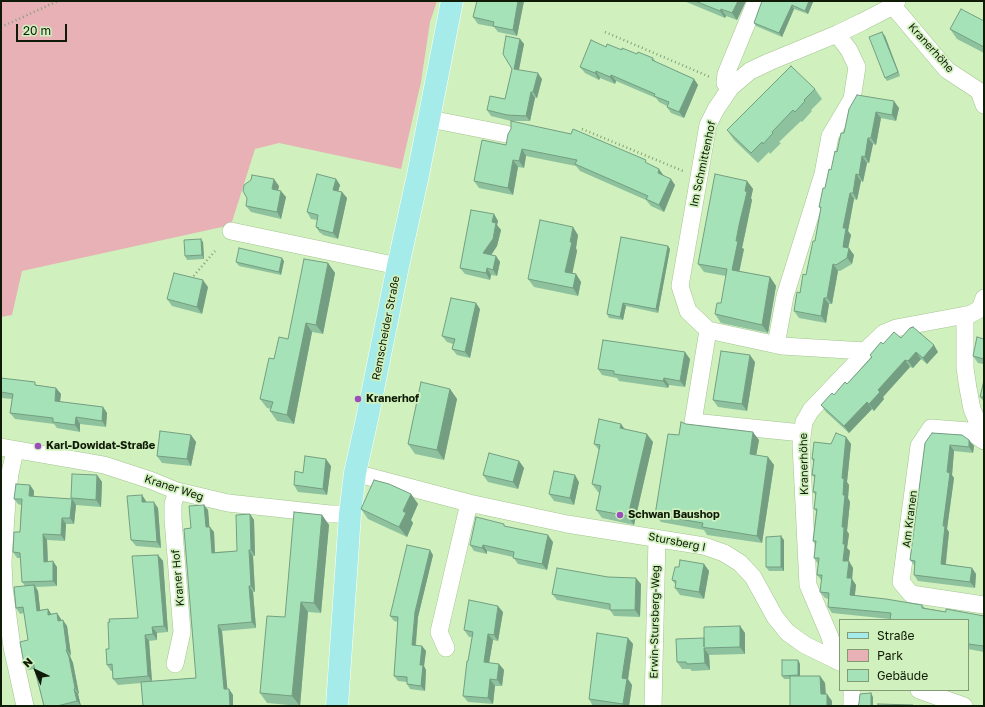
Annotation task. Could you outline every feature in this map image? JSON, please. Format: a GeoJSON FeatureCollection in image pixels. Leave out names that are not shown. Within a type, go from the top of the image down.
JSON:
{"type":"FeatureCollection","features":[{"type":"Feature","properties":{"kind":"main road","name":"Remscheider Straße"},"geometry":{"type":"LineString","coordinates":[[337,706],[350,514],[355,472],[368,419],[398,266],[430,119],[452,1]]}},
{"type":"Feature","properties":{"kind":"street"},"geometry":{"type":"LineString","coordinates":[[728,85],[726,74],[756,1]]}},
{"type":"Feature","properties":{"kind":"street","name":"Im Schmittenhof"},"geometry":{"type":"LineString","coordinates":[[708,330],[688,311],[680,286],[708,125],[728,85],[750,71],[837,34],[895,3]]}},
{"type":"Feature","properties":{"kind":"street","name":"Kranerhöhe"},"geometry":{"type":"LineString","coordinates":[[895,3],[947,70],[982,98]]}},
{"type":"Feature","properties":{"kind":"street"},"geometry":{"type":"LineString","coordinates":[[776,345],[785,296],[823,174],[830,136],[852,99],[858,67],[849,50],[837,34]]}},
{"type":"Feature","properties":{"kind":"street"},"geometry":{"type":"LineString","coordinates":[[430,119],[506,134]]}},
{"type":"Feature","properties":{"kind":"street"},"geometry":{"type":"LineString","coordinates":[[231,231],[398,266]]}},
{"type":"Feature","properties":{"kind":"street","name":"Kranerhöhe"},"geometry":{"type":"LineString","coordinates":[[838,661],[830,637],[808,585],[801,444],[804,422],[811,410],[855,364],[865,351],[884,333],[896,328],[971,314],[980,308],[984,298]]}},
{"type":"Feature","properties":{"kind":"street"},"geometry":{"type":"LineString","coordinates":[[965,315],[964,368],[972,409],[981,430],[984,433]]}},
{"type":"Feature","properties":{"kind":"street"},"geometry":{"type":"LineString","coordinates":[[802,433],[694,422],[708,330],[776,345],[865,351]]}},
{"type":"Feature","properties":{"kind":"street","name":"Am Kranen"},"geometry":{"type":"LineString","coordinates":[[984,441],[969,431],[931,428],[919,446],[901,582],[911,594],[984,605]]}},
{"type":"Feature","properties":{"kind":"street"},"geometry":{"type":"LineString","coordinates":[[8,449],[10,472],[7,500],[4,574],[7,618],[25,706]]}},
{"type":"Feature","properties":{"kind":"street","name":"Kraner Weg"},"geometry":{"type":"LineString","coordinates":[[8,449],[104,466],[150,480],[177,491],[228,503],[323,513],[350,514]]}},
{"type":"Feature","properties":{"kind":"street","name":"Stursberg I"},"geometry":{"type":"LineString","coordinates":[[355,472],[469,503],[566,524],[704,546],[724,553],[740,564],[753,577],[767,600],[775,618],[787,632],[805,646],[838,661]]}},
{"type":"Feature","properties":{"kind":"street","name":"Kraner Hof"},"geometry":{"type":"LineString","coordinates":[[175,664],[182,632],[173,518],[173,504],[177,491]]}},
{"type":"Feature","properties":{"kind":"street"},"geometry":{"type":"LineString","coordinates":[[446,648],[439,632],[469,503]]}},
{"type":"Feature","properties":{"kind":"street","name":"Erwin-Stursberg-Weg"},"geometry":{"type":"LineString","coordinates":[[653,706],[657,538]]}},
{"type":"Feature","properties":{"kind":"street"},"geometry":{"type":"LineString","coordinates":[[852,691],[852,706]]}},
{"type":"Feature","properties":{"kind":"street"},"geometry":{"type":"LineString","coordinates":[[922,691],[964,706]]}},
{"type":"Feature","properties":{"kind":"path"},"geometry":{"type":"LineString","coordinates":[[1,27],[58,1]]}},
{"type":"Feature","properties":{"kind":"path"},"geometry":{"type":"LineString","coordinates":[[605,32],[728,85]]}},
{"type":"Feature","properties":{"kind":"path"},"geometry":{"type":"LineString","coordinates":[[582,128],[699,178]]}},
{"type":"Feature","properties":{"kind":"path"},"geometry":{"type":"LineString","coordinates":[[191,279],[215,251]]}},
{"type":"Feature","properties":{"kind":"green space"},"geometry":{"type":"Polygon","coordinates":[[[1,1],[437,1],[430,22],[421,82],[401,169],[279,143],[255,149],[231,225],[22,271],[12,315],[1,317],[1,1]]]}},
{"type":"Feature","properties":{"kind":"building"},"geometry":{"type":"Polygon","coordinates":[[[477,1],[518,1],[513,30],[493,26],[494,22],[473,17],[477,1]]]}},
{"type":"Feature","properties":{"kind":"building"},"geometry":{"type":"Polygon","coordinates":[[[695,1],[738,1],[732,13],[721,9],[720,11],[695,1]]]}},
{"type":"Feature","properties":{"kind":"building"},"geometry":{"type":"Polygon","coordinates":[[[762,1],[809,1],[805,11],[792,5],[779,33],[754,23],[762,1]]]}},
{"type":"Feature","properties":{"kind":"building"},"geometry":{"type":"Polygon","coordinates":[[[961,9],[984,21],[984,47],[950,29],[961,9]]]}},
{"type":"Feature","properties":{"kind":"building"},"geometry":{"type":"Polygon","coordinates":[[[882,32],[898,72],[885,78],[869,37],[882,32]]]}},
{"type":"Feature","properties":{"kind":"building"},"geometry":{"type":"Polygon","coordinates":[[[506,36],[520,39],[514,69],[538,73],[533,92],[531,92],[526,116],[507,115],[487,110],[490,96],[505,99],[512,69],[503,54],[506,36]]]}},
{"type":"Feature","properties":{"kind":"building"},"geometry":{"type":"Polygon","coordinates":[[[591,40],[606,47],[607,44],[637,54],[638,52],[694,79],[679,112],[667,107],[669,102],[654,96],[655,94],[611,75],[610,77],[596,71],[595,73],[580,67],[591,40]]]}},
{"type":"Feature","properties":{"kind":"building"},"geometry":{"type":"Polygon","coordinates":[[[791,66],[815,89],[795,112],[793,110],[772,132],[773,133],[763,144],[762,142],[751,153],[727,130],[791,66]]]}},
{"type":"Feature","properties":{"kind":"building"},"geometry":{"type":"Polygon","coordinates":[[[857,95],[894,101],[892,115],[876,112],[871,138],[868,138],[865,157],[862,156],[859,175],[856,174],[853,193],[850,193],[843,228],[846,228],[843,247],[849,248],[847,258],[836,265],[833,264],[827,298],[824,298],[821,316],[794,311],[797,292],[800,293],[803,274],[806,275],[813,241],[815,241],[823,188],[825,188],[829,169],[831,170],[835,151],[837,152],[841,133],[844,133],[849,109],[857,95]]]}},
{"type":"Feature","properties":{"kind":"building"},"geometry":{"type":"Polygon","coordinates":[[[511,121],[571,134],[573,129],[646,160],[645,162],[659,169],[658,173],[671,179],[659,205],[646,199],[648,196],[575,164],[577,160],[522,149],[519,161],[513,160],[508,188],[474,181],[482,140],[506,145],[508,134],[511,129],[511,121]]]}},
{"type":"Feature","properties":{"kind":"building"},"geometry":{"type":"Polygon","coordinates":[[[317,174],[336,179],[333,190],[342,192],[333,233],[318,229],[319,228],[316,227],[318,215],[307,212],[317,174]]]}},
{"type":"Feature","properties":{"kind":"building"},"geometry":{"type":"Polygon","coordinates":[[[715,174],[747,181],[745,191],[747,192],[739,225],[736,241],[738,241],[732,270],[770,277],[762,325],[715,314],[717,303],[721,303],[727,269],[698,264],[715,174]]]}},
{"type":"Feature","properties":{"kind":"building"},"geometry":{"type":"Polygon","coordinates":[[[252,175],[274,179],[272,189],[281,191],[277,212],[246,206],[247,198],[243,191],[244,185],[251,180],[252,175]]]}},
{"type":"Feature","properties":{"kind":"building"},"geometry":{"type":"Polygon","coordinates":[[[471,210],[494,214],[492,222],[496,223],[493,239],[483,253],[496,256],[493,270],[487,268],[486,273],[460,268],[471,210]]]}},
{"type":"Feature","properties":{"kind":"building"},"geometry":{"type":"Polygon","coordinates":[[[540,220],[573,227],[570,242],[572,242],[565,272],[576,274],[573,288],[528,279],[540,220]]]}},
{"type":"Feature","properties":{"kind":"building"},"geometry":{"type":"Polygon","coordinates":[[[621,237],[668,246],[656,309],[623,303],[620,317],[607,314],[621,237]]]}},
{"type":"Feature","properties":{"kind":"building"},"geometry":{"type":"Polygon","coordinates":[[[201,239],[202,255],[185,256],[184,240],[201,239]]]}},
{"type":"Feature","properties":{"kind":"building"},"geometry":{"type":"Polygon","coordinates":[[[239,248],[282,258],[279,272],[236,262],[239,248]]]}},
{"type":"Feature","properties":{"kind":"building"},"geometry":{"type":"Polygon","coordinates":[[[304,259],[328,263],[316,325],[306,323],[287,415],[270,411],[273,402],[260,399],[269,358],[274,359],[279,337],[288,339],[304,259]]]}},
{"type":"Feature","properties":{"kind":"building"},"geometry":{"type":"Polygon","coordinates":[[[174,273],[203,280],[197,307],[167,299],[174,273]]]}},
{"type":"Feature","properties":{"kind":"building"},"geometry":{"type":"Polygon","coordinates":[[[451,298],[476,303],[465,352],[452,349],[455,339],[442,336],[451,298]]]}},
{"type":"Feature","properties":{"kind":"building"},"geometry":{"type":"Polygon","coordinates":[[[913,327],[934,345],[923,358],[916,352],[908,361],[905,360],[878,390],[880,392],[869,404],[867,402],[844,426],[821,405],[832,393],[834,395],[845,382],[847,384],[872,357],[870,355],[881,342],[883,344],[894,332],[901,338],[910,328],[913,327]]]}},
{"type":"Feature","properties":{"kind":"building"},"geometry":{"type":"Polygon","coordinates":[[[977,337],[984,339],[984,359],[973,356],[977,337]]]}},
{"type":"Feature","properties":{"kind":"building"},"geometry":{"type":"Polygon","coordinates":[[[603,340],[685,352],[680,381],[664,378],[663,381],[614,374],[614,371],[598,369],[603,340]]]}},
{"type":"Feature","properties":{"kind":"building"},"geometry":{"type":"Polygon","coordinates":[[[721,351],[750,355],[742,404],[713,400],[721,351]]]}},
{"type":"Feature","properties":{"kind":"building"},"geometry":{"type":"Polygon","coordinates":[[[1,378],[35,382],[35,385],[56,388],[55,401],[103,407],[102,421],[76,417],[75,425],[53,422],[53,418],[10,413],[13,394],[1,392],[1,378]]]}},
{"type":"Feature","properties":{"kind":"building"},"geometry":{"type":"Polygon","coordinates":[[[984,380],[984,397],[980,397],[984,380]]]}},
{"type":"Feature","properties":{"kind":"building"},"geometry":{"type":"Polygon","coordinates":[[[421,382],[450,389],[437,450],[408,444],[421,382]]]}},
{"type":"Feature","properties":{"kind":"building"},"geometry":{"type":"Polygon","coordinates":[[[599,419],[621,424],[620,428],[647,434],[628,516],[596,510],[601,486],[592,484],[600,445],[594,444],[599,419]]]}},
{"type":"Feature","properties":{"kind":"building"},"geometry":{"type":"Polygon","coordinates":[[[681,422],[686,424],[753,432],[750,454],[768,457],[757,536],[702,527],[703,523],[655,515],[668,434],[679,435],[681,422]]]}},
{"type":"Feature","properties":{"kind":"building"},"geometry":{"type":"Polygon","coordinates":[[[160,431],[191,435],[187,459],[157,456],[160,431]]]}},
{"type":"Feature","properties":{"kind":"building"},"geometry":{"type":"Polygon","coordinates":[[[836,433],[846,437],[842,478],[844,479],[843,495],[845,495],[842,527],[844,527],[843,544],[845,544],[843,561],[849,561],[847,578],[852,578],[850,595],[922,605],[922,608],[946,612],[946,609],[984,616],[984,646],[969,644],[969,619],[890,619],[891,613],[828,607],[829,593],[820,592],[822,575],[817,575],[819,558],[814,558],[816,541],[813,541],[817,509],[814,509],[816,492],[813,492],[815,475],[812,475],[814,459],[812,459],[814,442],[831,444],[836,433]]]}},
{"type":"Feature","properties":{"kind":"building"},"geometry":{"type":"Polygon","coordinates":[[[932,433],[962,435],[969,440],[969,447],[950,445],[947,472],[950,473],[943,526],[945,526],[941,564],[972,568],[970,582],[914,575],[915,561],[910,560],[925,443],[932,433]]]}},
{"type":"Feature","properties":{"kind":"building"},"geometry":{"type":"Polygon","coordinates":[[[489,453],[519,461],[513,482],[483,475],[489,453]]]}},
{"type":"Feature","properties":{"kind":"building"},"geometry":{"type":"Polygon","coordinates":[[[305,456],[326,459],[323,489],[294,485],[295,471],[303,473],[305,456]]]}},
{"type":"Feature","properties":{"kind":"building"},"geometry":{"type":"Polygon","coordinates":[[[554,471],[575,475],[570,498],[549,494],[554,471]]]}},
{"type":"Feature","properties":{"kind":"building"},"geometry":{"type":"Polygon","coordinates":[[[72,474],[97,475],[96,500],[71,498],[72,474]]]}},
{"type":"Feature","properties":{"kind":"building"},"geometry":{"type":"Polygon","coordinates":[[[374,480],[389,484],[411,494],[403,511],[406,513],[399,527],[361,509],[374,480]]]}},
{"type":"Feature","properties":{"kind":"building"},"geometry":{"type":"Polygon","coordinates":[[[16,484],[30,485],[29,496],[72,499],[70,518],[62,518],[61,535],[43,534],[44,562],[53,561],[53,581],[22,582],[20,553],[13,552],[14,532],[20,532],[22,499],[14,499],[16,484]]]}},
{"type":"Feature","properties":{"kind":"building"},"geometry":{"type":"Polygon","coordinates":[[[142,495],[142,502],[154,502],[157,542],[131,540],[127,496],[142,495]]]}},
{"type":"Feature","properties":{"kind":"building"},"geometry":{"type":"Polygon","coordinates":[[[204,505],[206,527],[210,527],[212,553],[237,551],[236,515],[250,514],[251,550],[249,550],[251,586],[249,586],[252,622],[218,625],[224,689],[229,689],[230,706],[143,706],[141,682],[196,678],[184,529],[191,528],[189,506],[204,505]]]}},
{"type":"Feature","properties":{"kind":"building"},"geometry":{"type":"Polygon","coordinates":[[[294,512],[322,515],[314,603],[301,602],[292,696],[260,693],[267,616],[285,617],[294,512]]]}},
{"type":"Feature","properties":{"kind":"building"},"geometry":{"type":"Polygon","coordinates":[[[476,517],[504,524],[504,526],[548,535],[542,564],[513,558],[514,552],[483,545],[482,548],[470,545],[476,517]]]}},
{"type":"Feature","properties":{"kind":"building"},"geometry":{"type":"Polygon","coordinates":[[[781,536],[781,567],[766,567],[766,537],[781,536]]]}},
{"type":"Feature","properties":{"kind":"building"},"geometry":{"type":"Polygon","coordinates":[[[407,545],[430,550],[415,612],[412,645],[422,646],[420,665],[423,665],[421,686],[407,684],[407,677],[394,676],[398,617],[390,616],[407,545]]]}},
{"type":"Feature","properties":{"kind":"building"},"geometry":{"type":"Polygon","coordinates":[[[158,555],[164,626],[152,627],[153,634],[145,635],[148,676],[113,679],[112,664],[107,665],[106,649],[109,649],[109,619],[138,618],[132,556],[158,555]]]}},
{"type":"Feature","properties":{"kind":"building"},"geometry":{"type":"Polygon","coordinates":[[[680,560],[704,564],[699,592],[675,588],[676,581],[672,580],[675,567],[679,567],[680,560]]]}},
{"type":"Feature","properties":{"kind":"building"},"geometry":{"type":"Polygon","coordinates":[[[557,568],[608,577],[636,578],[635,610],[610,610],[610,604],[552,594],[557,568]]]}},
{"type":"Feature","properties":{"kind":"building"},"geometry":{"type":"Polygon","coordinates":[[[34,585],[37,611],[48,609],[48,615],[57,613],[58,621],[63,620],[66,650],[69,657],[77,701],[57,706],[44,706],[33,662],[24,664],[20,642],[28,640],[23,607],[16,608],[14,587],[34,585]]]}},
{"type":"Feature","properties":{"kind":"building"},"geometry":{"type":"Polygon","coordinates":[[[469,600],[498,606],[494,635],[488,634],[484,662],[499,664],[497,680],[490,679],[488,698],[463,696],[467,661],[473,632],[464,630],[469,600]]]}},
{"type":"Feature","properties":{"kind":"building"},"geometry":{"type":"Polygon","coordinates":[[[740,626],[740,647],[704,648],[705,663],[687,664],[686,662],[677,662],[676,639],[704,638],[704,627],[740,626]]]}},
{"type":"Feature","properties":{"kind":"building"},"geometry":{"type":"Polygon","coordinates":[[[597,633],[628,638],[622,678],[627,679],[623,704],[589,699],[597,633]]]}},
{"type":"Feature","properties":{"kind":"building"},"geometry":{"type":"Polygon","coordinates":[[[782,660],[798,660],[798,675],[782,676],[782,660]]]}},
{"type":"Feature","properties":{"kind":"building"},"geometry":{"type":"Polygon","coordinates":[[[790,676],[820,676],[821,694],[827,694],[827,706],[790,706],[790,676]]]}},
{"type":"Feature","properties":{"kind":"building"},"geometry":{"type":"Polygon","coordinates":[[[871,693],[871,706],[858,706],[860,694],[871,693]]]}},
{"type":"Feature","properties":{"kind":"building"},"geometry":{"type":"Polygon","coordinates":[[[878,704],[913,705],[913,706],[878,706],[878,704]]]}},
{"type":"Feature","properties":{"kind":"place","name":"Kranerhof"},"geometry":{"type":"Point","coordinates":[358,399]}},
{"type":"Feature","properties":{"kind":"place","name":"Karl-Dowidat-Straße"},"geometry":{"type":"Point","coordinates":[38,446]}},
{"type":"Feature","properties":{"kind":"place","name":"Schwan Baushop"},"geometry":{"type":"Point","coordinates":[620,515]}}]}
